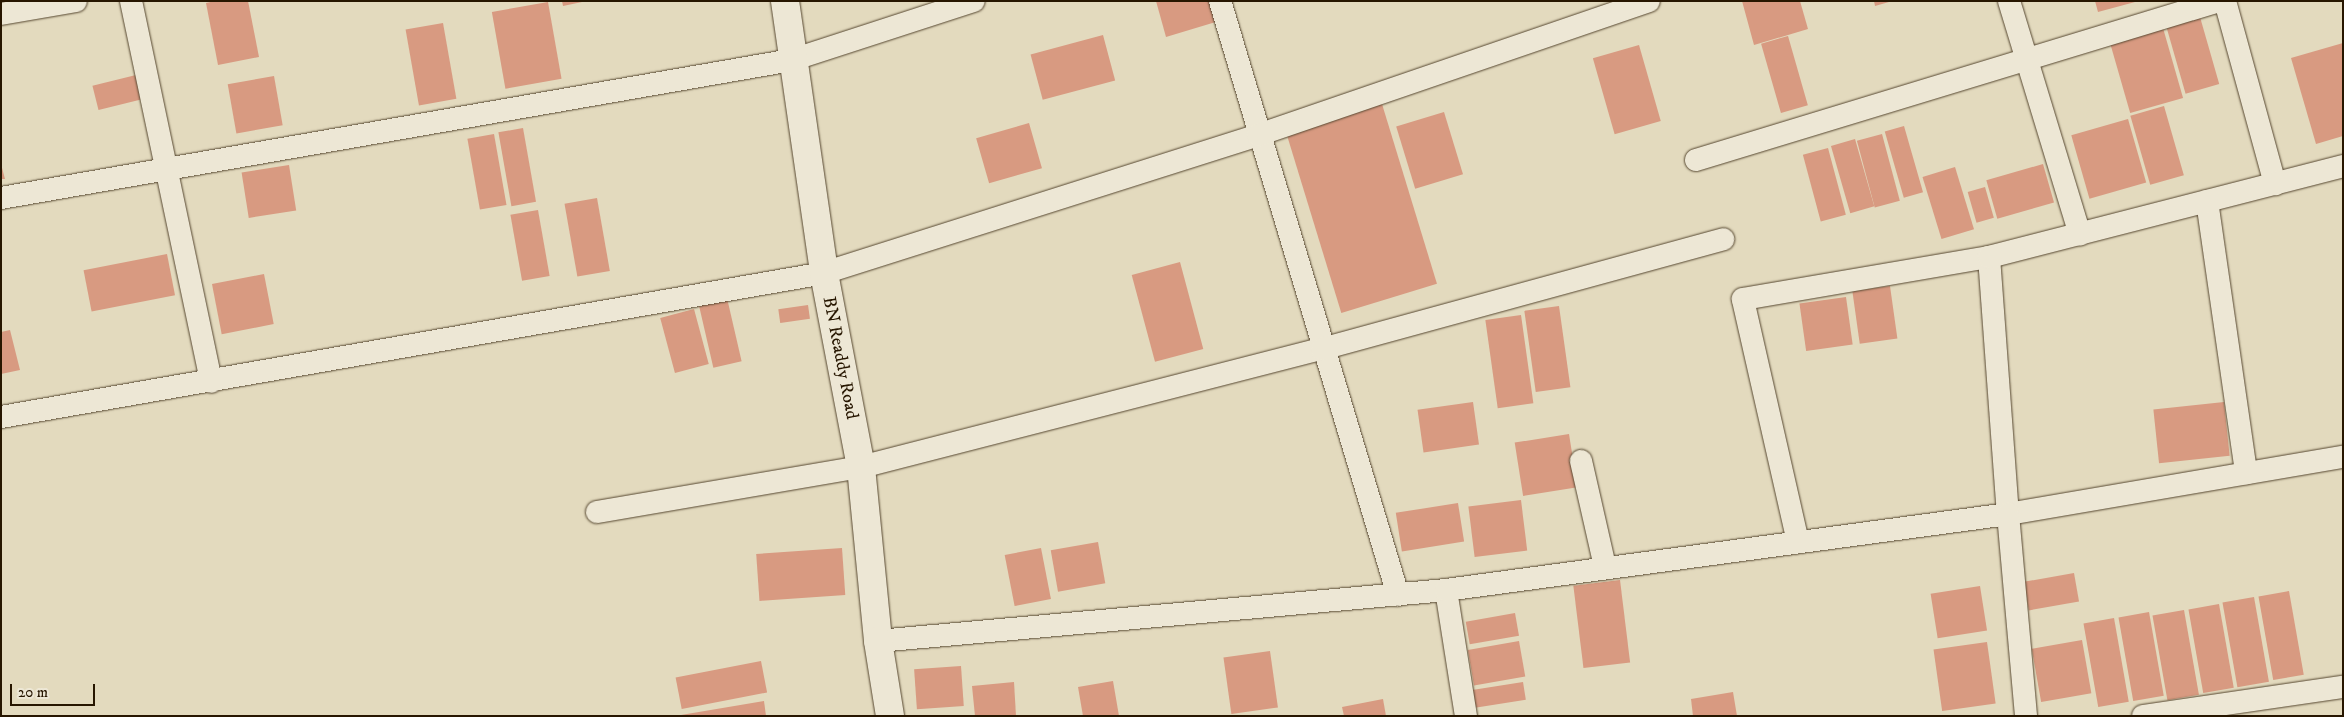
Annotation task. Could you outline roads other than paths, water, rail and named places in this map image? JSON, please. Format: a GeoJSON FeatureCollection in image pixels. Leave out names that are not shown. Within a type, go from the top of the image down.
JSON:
{"type":"FeatureCollection","features":[{"type":"Feature","properties":{"kind":"street"},"geometry":{"type":"LineString","coordinates":[[1,14],[76,1]]}},
{"type":"Feature","properties":{"kind":"street"},"geometry":{"type":"LineString","coordinates":[[131,1],[165,172],[211,382]]}},
{"type":"Feature","properties":{"kind":"street","name":"BN Readdy Road"},"geometry":{"type":"LineString","coordinates":[[785,1],[824,273],[861,467],[878,641],[890,716]]}},
{"type":"Feature","properties":{"kind":"street"},"geometry":{"type":"LineString","coordinates":[[1,198],[165,172],[792,60],[974,1]]}},
{"type":"Feature","properties":{"kind":"street"},"geometry":{"type":"LineString","coordinates":[[1220,1],[1322,349],[1398,595]]}},
{"type":"Feature","properties":{"kind":"street"},"geometry":{"type":"LineString","coordinates":[[1,417],[211,382],[824,273],[1258,135],[1649,1]]}},
{"type":"Feature","properties":{"kind":"street"},"geometry":{"type":"LineString","coordinates":[[2009,1],[2080,234]]}},
{"type":"Feature","properties":{"kind":"street"},"geometry":{"type":"LineString","coordinates":[[1696,160],[2219,1]]}},
{"type":"Feature","properties":{"kind":"street"},"geometry":{"type":"LineString","coordinates":[[2225,1],[2275,184]]}},
{"type":"Feature","properties":{"kind":"street"},"geometry":{"type":"LineString","coordinates":[[1798,542],[1743,299],[1989,257],[2343,166]]}},
{"type":"Feature","properties":{"kind":"street"},"geometry":{"type":"LineString","coordinates":[[2207,201],[2246,473]]}},
{"type":"Feature","properties":{"kind":"street"},"geometry":{"type":"LineString","coordinates":[[597,512],[861,467],[1322,349],[1723,239]]}},
{"type":"Feature","properties":{"kind":"street"},"geometry":{"type":"LineString","coordinates":[[1989,257],[2008,514],[2026,716]]}},
{"type":"Feature","properties":{"kind":"street"},"geometry":{"type":"LineString","coordinates":[[878,641],[1446,590],[1604,567],[2008,514],[2343,456]]}},
{"type":"Feature","properties":{"kind":"street"},"geometry":{"type":"LineString","coordinates":[[1581,461],[1604,567]]}},
{"type":"Feature","properties":{"kind":"street"},"geometry":{"type":"LineString","coordinates":[[1446,590],[1466,716]]}},
{"type":"Feature","properties":{"kind":"street"},"geometry":{"type":"LineString","coordinates":[[2143,716],[2343,687]]}}]}
